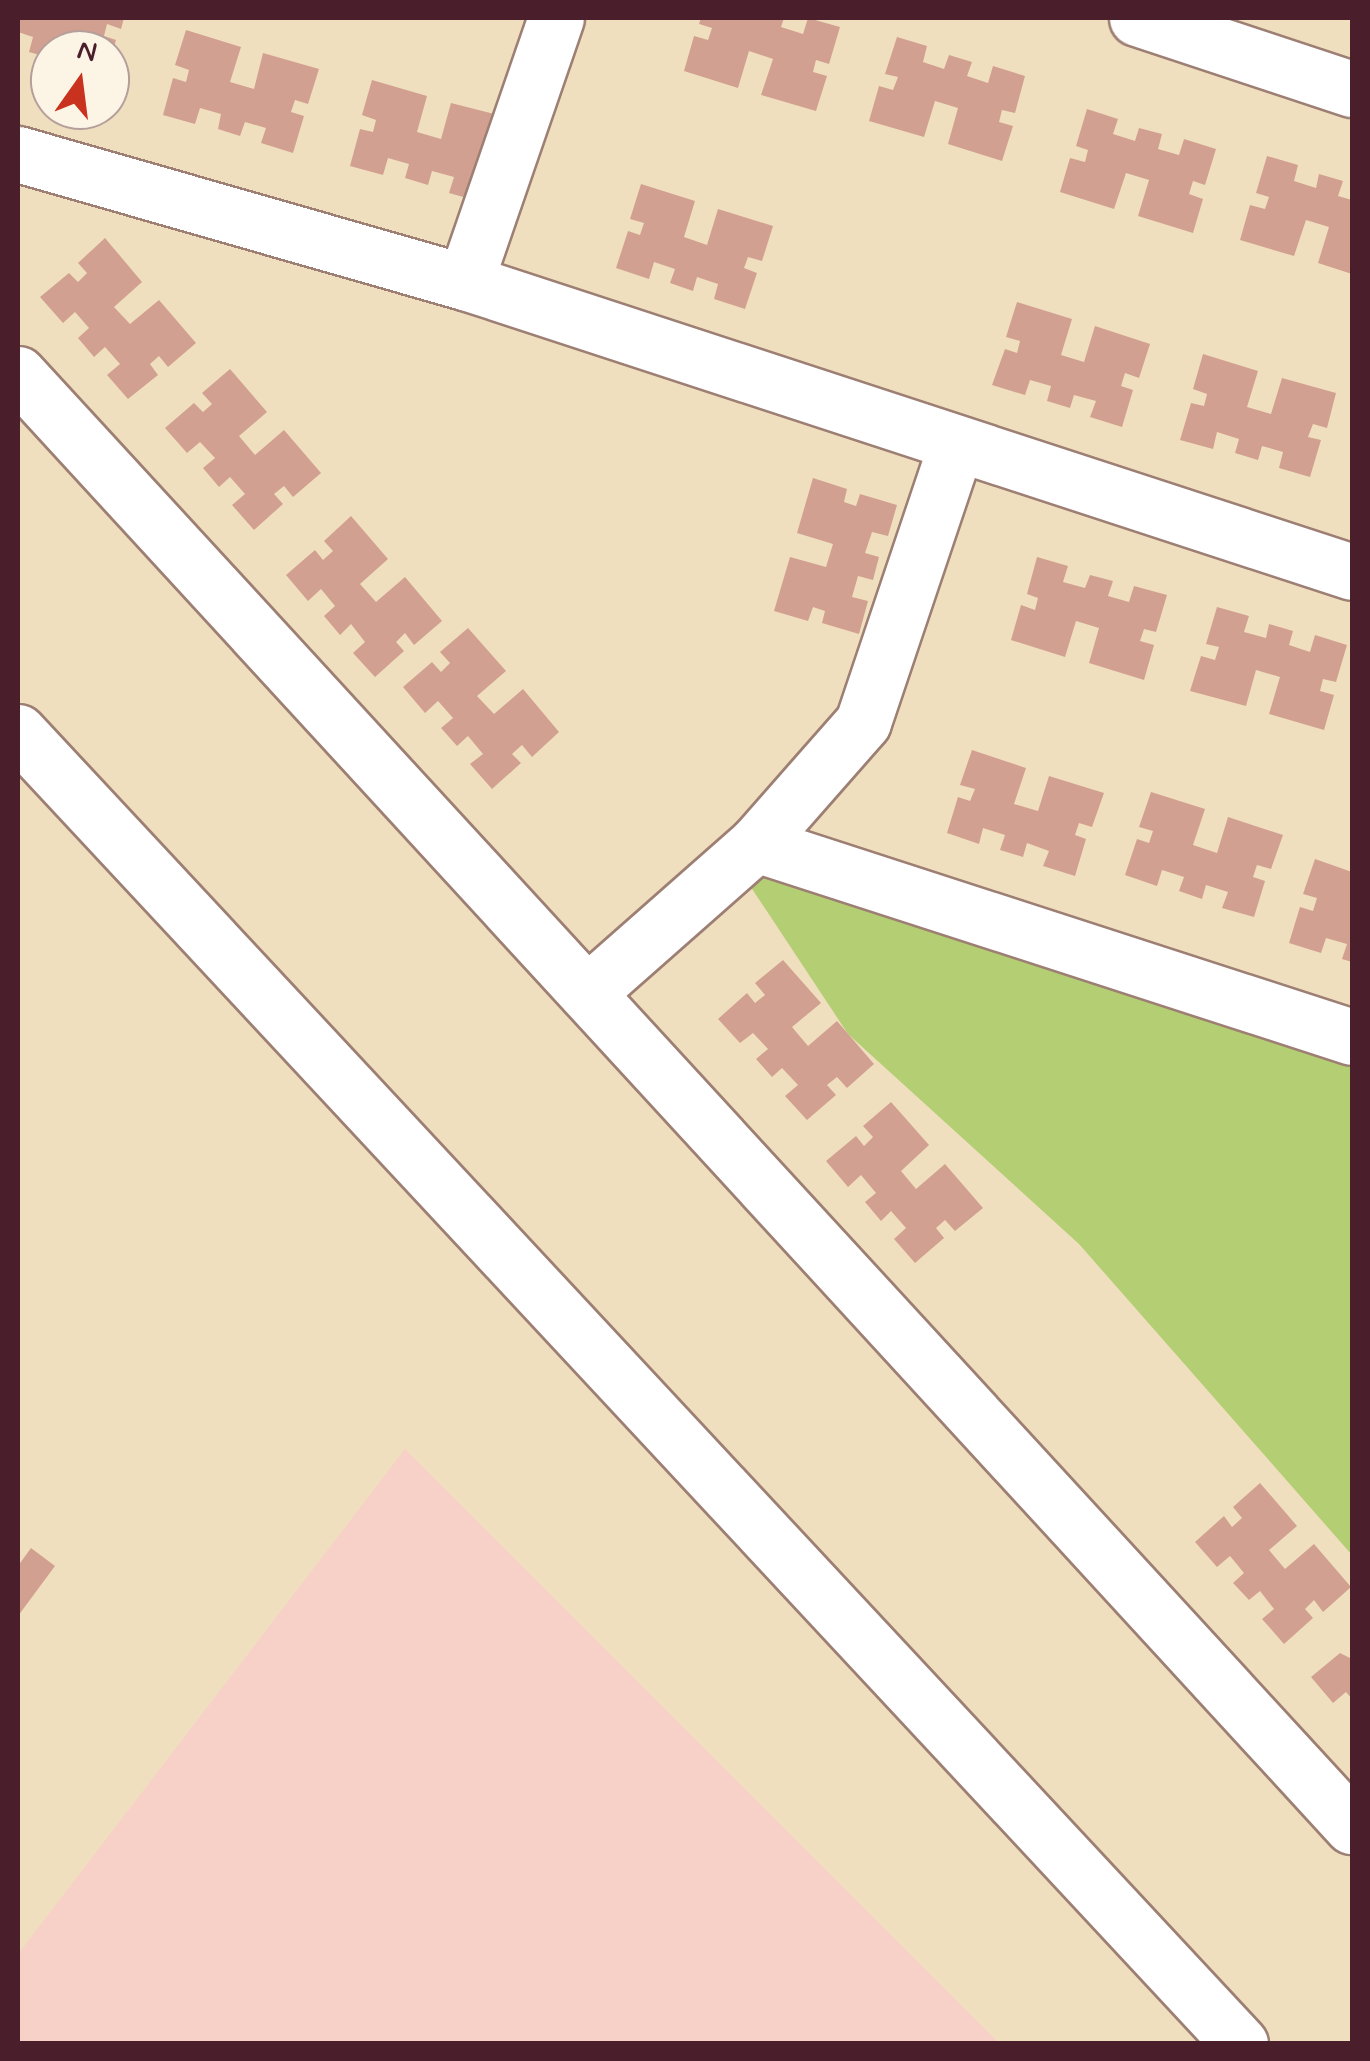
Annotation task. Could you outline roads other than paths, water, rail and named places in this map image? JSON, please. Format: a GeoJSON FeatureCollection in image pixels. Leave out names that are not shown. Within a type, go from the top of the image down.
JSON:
{"type":"FeatureCollection","features":[{"type":"Feature","properties":{"kind":"street"},"geometry":{"type":"LineString","coordinates":[[465,282],[556,18]]}},
{"type":"Feature","properties":{"kind":"street"},"geometry":{"type":"LineString","coordinates":[[1137,18],[1352,89]]}},
{"type":"Feature","properties":{"kind":"street"},"geometry":{"type":"LineString","coordinates":[[18,154],[465,282],[1352,572]]}},
{"type":"Feature","properties":{"kind":"street"},"geometry":{"type":"LineString","coordinates":[[18,374],[1352,1826]]}},
{"type":"Feature","properties":{"kind":"street"},"geometry":{"type":"LineString","coordinates":[[587,993],[756,844],[863,722],[957,444]]}},
{"type":"Feature","properties":{"kind":"street"},"geometry":{"type":"LineString","coordinates":[[18,732],[1240,2044]]}},
{"type":"Feature","properties":{"kind":"street"},"geometry":{"type":"LineString","coordinates":[[756,844],[1352,1037]]}}]}
